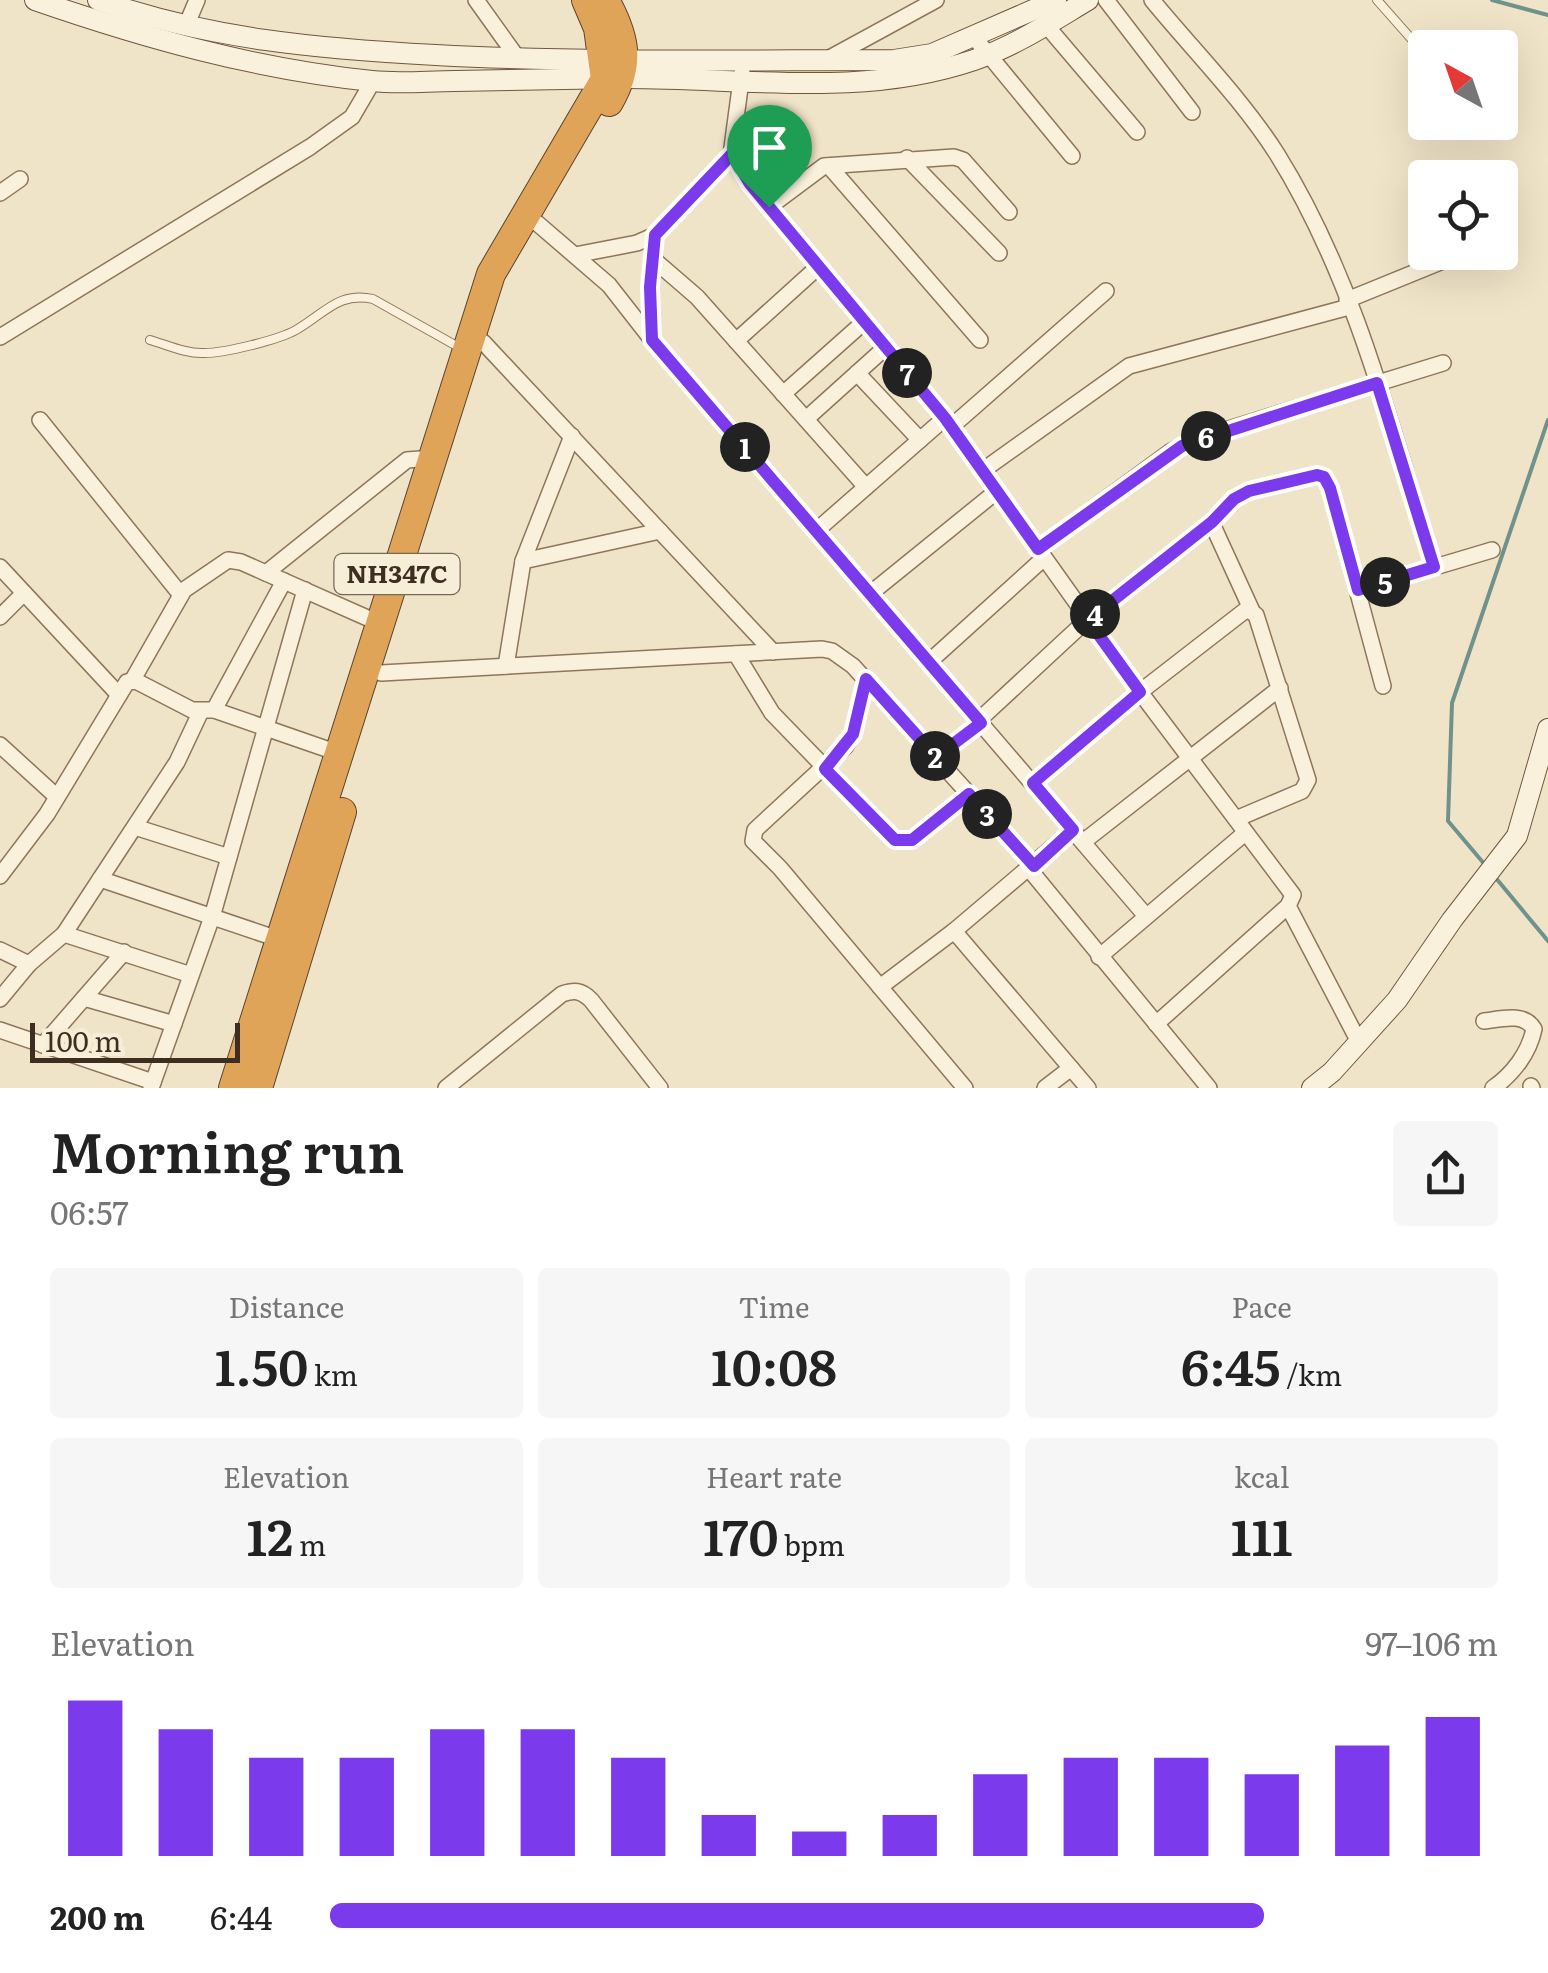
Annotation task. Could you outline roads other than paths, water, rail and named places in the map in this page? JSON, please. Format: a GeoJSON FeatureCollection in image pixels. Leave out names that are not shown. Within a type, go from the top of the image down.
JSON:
{"type":"FeatureCollection","features":[{"type":"Feature","properties":{"kind":"highway"},"geometry":{"type":"LineString","coordinates":[[586,0],[614,69]]}},
{"type":"Feature","properties":{"kind":"highway"},"geometry":{"type":"LineString","coordinates":[[605,0],[620,29],[614,69]]}},
{"type":"Feature","properties":{"kind":"highway","name":"NH347C"},"geometry":{"type":"LineString","coordinates":[[240,1088],[281,940],[433,458],[474,346],[614,69]]}},
{"type":"Feature","properties":{"kind":"highway","name":"NH347C"},"geometry":{"type":"LineString","coordinates":[[240,1088],[381,673],[491,274],[564,163]]}},
{"type":"Feature","properties":{"kind":"main road"},"geometry":{"type":"LineString","coordinates":[[35,0],[160,42],[256,65],[373,81],[742,60],[915,58],[974,37],[1056,0]]}},
{"type":"Feature","properties":{"kind":"main road"},"geometry":{"type":"LineString","coordinates":[[98,0],[220,35],[324,50],[519,60],[786,85],[929,73],[987,55],[1088,0]]}},
{"type":"Feature","properties":{"kind":"main road"},"geometry":{"type":"LineString","coordinates":[[1312,1088],[1397,1000],[1517,836],[1547,738]]}},
{"type":"Feature","properties":{"kind":"street"},"geometry":{"type":"LineString","coordinates":[[186,26],[197,0]]}},
{"type":"Feature","properties":{"kind":"street"},"geometry":{"type":"LineString","coordinates":[[476,0],[519,60]]}},
{"type":"Feature","properties":{"kind":"street"},"geometry":{"type":"LineString","coordinates":[[826,60],[936,0]]}},
{"type":"Feature","properties":{"kind":"street"},"geometry":{"type":"LineString","coordinates":[[1106,0],[1192,112]]}},
{"type":"Feature","properties":{"kind":"street"},"geometry":{"type":"LineString","coordinates":[[1152,0],[1274,150],[1324,239],[1377,383],[1434,567]]}},
{"type":"Feature","properties":{"kind":"street"},"geometry":{"type":"LineString","coordinates":[[1046,25],[1137,132]]}},
{"type":"Feature","properties":{"kind":"street"},"geometry":{"type":"LineString","coordinates":[[974,37],[1072,156]]}},
{"type":"Feature","properties":{"kind":"street"},"geometry":{"type":"LineString","coordinates":[[575,255],[637,243],[655,235],[732,154],[742,60]]}},
{"type":"Feature","properties":{"kind":"street"},"geometry":{"type":"LineString","coordinates":[[0,337],[310,147],[352,117],[373,81]]}},
{"type":"Feature","properties":{"kind":"street"},"geometry":{"type":"LineString","coordinates":[[732,154],[769,207],[948,422],[1140,692],[1292,895],[1288,906],[1156,1024]]}},
{"type":"Feature","properties":{"kind":"street"},"geometry":{"type":"LineString","coordinates":[[769,207],[812,172],[829,166],[907,158],[959,158],[1009,212]]}},
{"type":"Feature","properties":{"kind":"street"},"geometry":{"type":"LineString","coordinates":[[907,158],[999,253]]}},
{"type":"Feature","properties":{"kind":"street"},"geometry":{"type":"LineString","coordinates":[[829,166],[980,340]]}},
{"type":"Feature","properties":{"kind":"street"},"geometry":{"type":"LineString","coordinates":[[0,192],[20,179]]}},
{"type":"Feature","properties":{"kind":"street"},"geometry":{"type":"LineString","coordinates":[[537,223],[609,285],[1146,916]]}},
{"type":"Feature","properties":{"kind":"street"},"geometry":{"type":"LineString","coordinates":[[652,340],[655,235]]}},
{"type":"Feature","properties":{"kind":"street"},"geometry":{"type":"LineString","coordinates":[[652,259],[698,297],[866,487]]}},
{"type":"Feature","properties":{"kind":"street"},"geometry":{"type":"LineString","coordinates":[[736,340],[818,266]]}},
{"type":"Feature","properties":{"kind":"street"},"geometry":{"type":"LineString","coordinates":[[982,471],[1129,366],[1348,304],[1425,270]]}},
{"type":"Feature","properties":{"kind":"street"},"geometry":{"type":"LineString","coordinates":[[816,530],[920,440],[948,422],[1106,291]]}},
{"type":"Feature","properties":{"kind":"street"},"geometry":{"type":"LineString","coordinates":[[783,394],[864,322]]}},
{"type":"Feature","properties":{"kind":"street"},"geometry":{"type":"LineString","coordinates":[[474,346],[572,436],[774,652]]}},
{"type":"Feature","properties":{"kind":"street"},"geometry":{"type":"LineString","coordinates":[[806,419],[886,348]]}},
{"type":"Feature","properties":{"kind":"street"},"geometry":{"type":"LineString","coordinates":[[929,662],[1041,553],[1182,446],[1443,363]]}},
{"type":"Feature","properties":{"kind":"street"},"geometry":{"type":"LineString","coordinates":[[857,373],[920,440]]}},
{"type":"Feature","properties":{"kind":"street"},"geometry":{"type":"LineString","coordinates":[[40,420],[181,594]]}},
{"type":"Feature","properties":{"kind":"street"},"geometry":{"type":"LineString","coordinates":[[506,666],[523,560],[572,436]]}},
{"type":"Feature","properties":{"kind":"street"},"geometry":{"type":"LineString","coordinates":[[266,573],[407,460],[433,458]]}},
{"type":"Feature","properties":{"kind":"street"},"geometry":{"type":"LineString","coordinates":[[936,757],[1088,620],[1212,522],[1234,499],[1249,491],[1317,475],[1324,477],[1330,488],[1383,686]]}},
{"type":"Feature","properties":{"kind":"street"},"geometry":{"type":"LineString","coordinates":[[871,593],[997,491]]}},
{"type":"Feature","properties":{"kind":"street"},"geometry":{"type":"LineString","coordinates":[[1099,957],[1240,826],[1302,791],[1308,780],[1256,616],[1214,528]]}},
{"type":"Feature","properties":{"kind":"street"},"geometry":{"type":"LineString","coordinates":[[523,560],[660,531]]}},
{"type":"Feature","properties":{"kind":"street"},"geometry":{"type":"LineString","coordinates":[[1358,590],[1492,550]]}},
{"type":"Feature","properties":{"kind":"street"},"geometry":{"type":"LineString","coordinates":[[0,876],[58,797],[118,694],[132,681],[189,585],[228,560],[382,624]]}},
{"type":"Feature","properties":{"kind":"street"},"geometry":{"type":"LineString","coordinates":[[0,567],[118,694]]}},
{"type":"Feature","properties":{"kind":"street"},"geometry":{"type":"LineString","coordinates":[[0,999],[29,964],[64,934],[181,756],[284,581]]}},
{"type":"Feature","properties":{"kind":"street"},"geometry":{"type":"LineString","coordinates":[[0,1030],[152,1085],[212,917],[305,590]]}},
{"type":"Feature","properties":{"kind":"street"},"geometry":{"type":"LineString","coordinates":[[0,617],[24,593]]}},
{"type":"Feature","properties":{"kind":"street"},"geometry":{"type":"LineString","coordinates":[[1033,783],[1242,611],[1252,611]]}},
{"type":"Feature","properties":{"kind":"street"},"geometry":{"type":"LineString","coordinates":[[381,673],[832,651],[854,666],[969,794],[1209,1088]]}},
{"type":"Feature","properties":{"kind":"street"},"geometry":{"type":"LineString","coordinates":[[736,654],[766,706],[888,836],[904,842],[912,840],[969,794]]}},
{"type":"Feature","properties":{"kind":"street"},"geometry":{"type":"LineString","coordinates":[[866,679],[853,734],[825,769],[755,830],[753,841],[964,1088]]}},
{"type":"Feature","properties":{"kind":"street"},"geometry":{"type":"LineString","coordinates":[[132,681],[192,710],[207,711],[341,754]]}},
{"type":"Feature","properties":{"kind":"street"},"geometry":{"type":"LineString","coordinates":[[880,987],[1032,868],[1190,760],[1280,688]]}},
{"type":"Feature","properties":{"kind":"street"},"geometry":{"type":"LineString","coordinates":[[0,744],[58,797]]}},
{"type":"Feature","properties":{"kind":"street"},"geometry":{"type":"LineString","coordinates":[[134,827],[229,857]]}},
{"type":"Feature","properties":{"kind":"street"},"geometry":{"type":"LineString","coordinates":[[100,879],[281,940]]}},
{"type":"Feature","properties":{"kind":"street"},"geometry":{"type":"LineString","coordinates":[[1288,906],[1359,1042]]}},
{"type":"Feature","properties":{"kind":"street"},"geometry":{"type":"LineString","coordinates":[[954,932],[1088,1088]]}},
{"type":"Feature","properties":{"kind":"street"},"geometry":{"type":"LineString","coordinates":[[64,934],[191,975]]}},
{"type":"Feature","properties":{"kind":"street"},"geometry":{"type":"LineString","coordinates":[[0,950],[29,964]]}},
{"type":"Feature","properties":{"kind":"street"},"geometry":{"type":"LineString","coordinates":[[43,1044],[124,952]]}},
{"type":"Feature","properties":{"kind":"street"},"geometry":{"type":"LineString","coordinates":[[453,1086],[562,994],[572,991],[591,1000],[660,1088]]}},
{"type":"Feature","properties":{"kind":"street"},"geometry":{"type":"LineString","coordinates":[[84,998],[174,1024]]}},
{"type":"Feature","properties":{"kind":"street"},"geometry":{"type":"LineString","coordinates":[[1484,1021],[1521,1018],[1534,1028],[1513,1071],[1493,1088]]}},
{"type":"Feature","properties":{"kind":"street"},"geometry":{"type":"LineString","coordinates":[[1045,1088],[1070,1068]]}},
{"type":"Feature","properties":{"kind":"lane"},"geometry":{"type":"LineString","coordinates":[[1377,0],[1408,35]]}},
{"type":"Feature","properties":{"kind":"lane"},"geometry":{"type":"LineString","coordinates":[[150,340],[208,354],[286,335],[330,305],[346,297],[361,296],[474,346]]}},
{"type":"Feature","properties":{"kind":"waterway"},"geometry":{"type":"LineString","coordinates":[[1492,0],[1548,15]]}},
{"type":"Feature","properties":{"kind":"waterway"},"geometry":{"type":"LineString","coordinates":[[1486,866],[1448,821],[1452,703],[1548,420]]}},
{"type":"Feature","properties":{"kind":"waterway"},"geometry":{"type":"LineString","coordinates":[[1495,877],[1548,941]]}}]}
